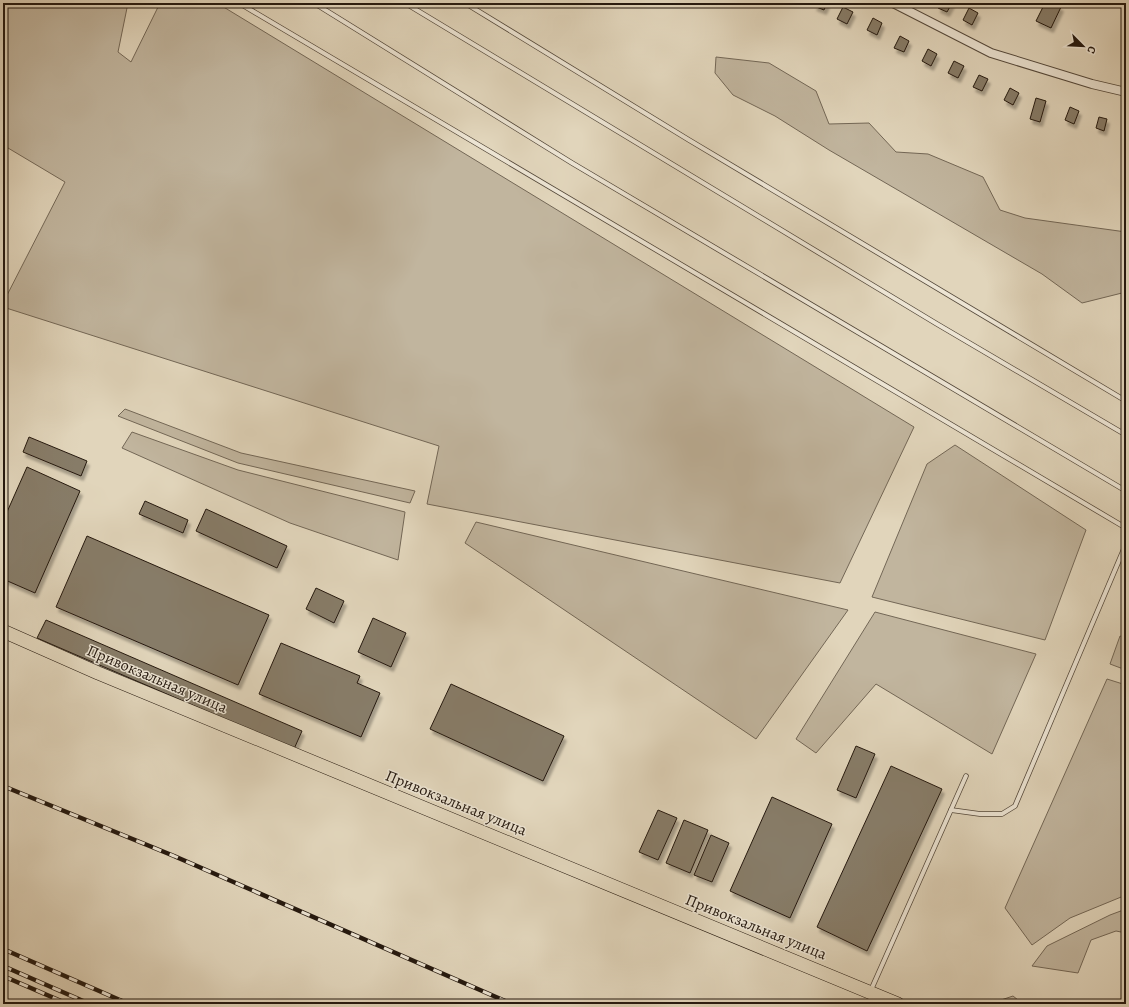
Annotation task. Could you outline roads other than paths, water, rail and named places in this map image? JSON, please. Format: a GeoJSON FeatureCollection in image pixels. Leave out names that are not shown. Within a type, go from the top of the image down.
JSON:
{"type":"FeatureCollection","features":[{"type":"Feature","properties":{"kind":"main road","name":"Привокзальная улица"},"geometry":{"type":"LineString","coordinates":[[3,631],[98,673],[898,1004]]}},
{"type":"Feature","properties":{"kind":"street"},"geometry":{"type":"LineString","coordinates":[[892,3],[991,53],[1092,84],[1126,92]]}},
{"type":"Feature","properties":{"kind":"lane"},"geometry":{"type":"LineString","coordinates":[[239,3],[1126,528]]}},
{"type":"Feature","properties":{"kind":"lane"},"geometry":{"type":"LineString","coordinates":[[314,3],[572,163],[1126,491]]}},
{"type":"Feature","properties":{"kind":"lane"},"geometry":{"type":"LineString","coordinates":[[405,3],[924,316],[1126,435]]}},
{"type":"Feature","properties":{"kind":"lane"},"geometry":{"type":"LineString","coordinates":[[465,3],[689,140],[1126,401]]}},
{"type":"Feature","properties":{"kind":"lane"},"geometry":{"type":"LineString","coordinates":[[951,810],[980,814],[1002,814],[1016,806],[1126,544]]}},
{"type":"Feature","properties":{"kind":"lane"},"geometry":{"type":"LineString","coordinates":[[870,992],[966,776]]}},
{"type":"Feature","properties":{"kind":"railway"},"geometry":{"type":"LineString","coordinates":[[3,786],[174,856],[512,1004]]}},
{"type":"Feature","properties":{"kind":"railway"},"geometry":{"type":"LineString","coordinates":[[3,949],[129,1004]]}},
{"type":"Feature","properties":{"kind":"railway"},"geometry":{"type":"LineString","coordinates":[[3,966],[90,1004]]}},
{"type":"Feature","properties":{"kind":"railway"},"geometry":{"type":"LineString","coordinates":[[3,976],[68,1004]]}}]}
